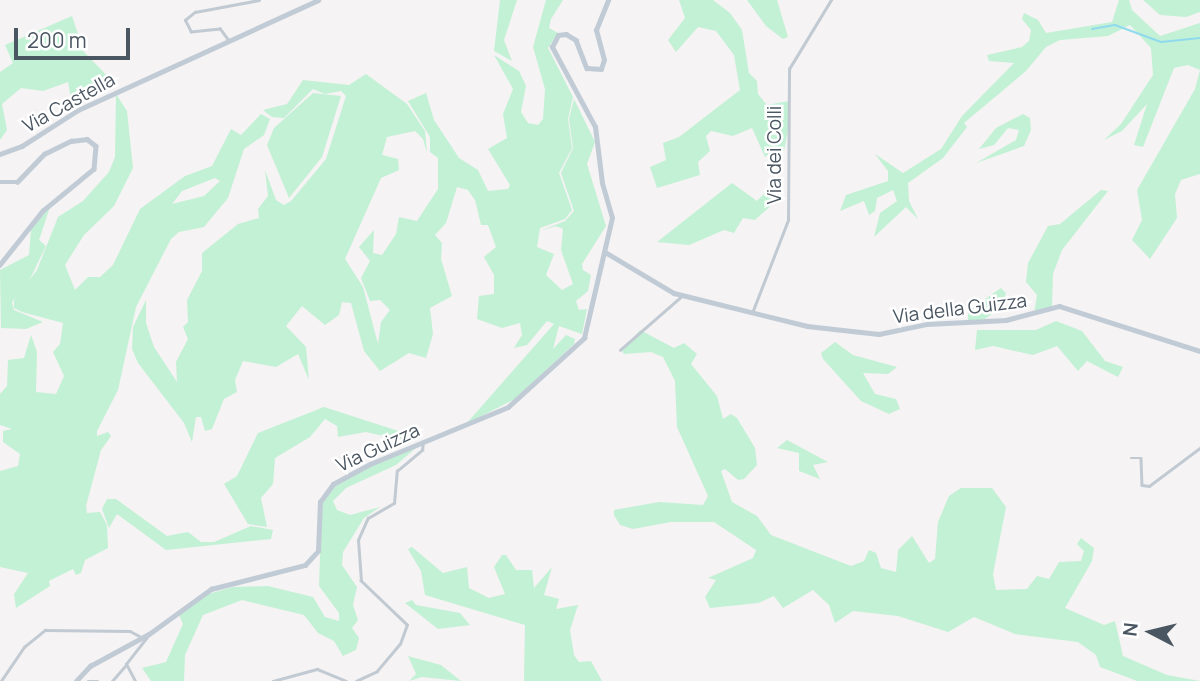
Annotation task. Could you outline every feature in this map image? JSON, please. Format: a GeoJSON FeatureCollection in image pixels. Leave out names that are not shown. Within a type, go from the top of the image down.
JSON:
{"type":"FeatureCollection","features":[{"type":"Feature","properties":{"kind":"main road","name":"Via Castella"},"geometry":{"type":"LineString","coordinates":[[0,155],[22,146],[78,110],[318,0]]}},
{"type":"Feature","properties":{"kind":"main road","name":"Via Guizza"},"geometry":{"type":"LineString","coordinates":[[76,681],[90,666],[146,636],[211,589],[305,565],[318,551],[319,507],[327,489],[370,464],[517,401],[584,338],[593,283],[606,252],[612,218],[602,183],[598,138],[552,47],[558,35],[566,34],[576,40],[587,68],[601,69],[604,60],[596,30],[608,0]]}},
{"type":"Feature","properties":{"kind":"main road","name":"Via Castella"},"geometry":{"type":"LineString","coordinates":[[0,182],[17,182],[44,155],[71,141],[87,139],[96,146],[94,169],[43,211],[0,265]]}},
{"type":"Feature","properties":{"kind":"main road","name":"Via della Guizza"},"geometry":{"type":"LineString","coordinates":[[606,252],[682,296],[752,314],[867,335],[926,324],[1006,320],[1059,306],[1200,351]]}},
{"type":"Feature","properties":{"kind":"street"},"geometry":{"type":"LineString","coordinates":[[229,40],[220,29],[188,30],[185,20],[195,12],[259,0]]}},
{"type":"Feature","properties":{"kind":"street","name":"Via dei Colli"},"geometry":{"type":"LineString","coordinates":[[752,314],[789,220],[789,69],[831,0]]}},
{"type":"Feature","properties":{"kind":"street"},"geometry":{"type":"LineString","coordinates":[[620,350],[682,296]]}},
{"type":"Feature","properties":{"kind":"street"},"geometry":{"type":"LineString","coordinates":[[356,681],[377,671],[400,643],[407,625],[362,583],[358,540],[368,518],[394,503],[397,471],[422,450],[423,442]]}},
{"type":"Feature","properties":{"kind":"street"},"geometry":{"type":"LineString","coordinates":[[1131,458],[1141,458],[1142,485],[1149,486],[1200,448]]}},
{"type":"Feature","properties":{"kind":"street"},"geometry":{"type":"LineString","coordinates":[[1,681],[24,648],[45,630],[130,631],[146,636],[112,681]]}},
{"type":"Feature","properties":{"kind":"street"},"geometry":{"type":"LineString","coordinates":[[126,664],[135,681]]}},
{"type":"Feature","properties":{"kind":"street"},"geometry":{"type":"LineString","coordinates":[[272,681],[317,668],[346,681]]}},
{"type":"Feature","properties":{"kind":"street"},"geometry":{"type":"LineString","coordinates":[[88,681],[97,681]]}},
{"type":"Feature","properties":{"kind":"green space"},"geometry":{"type":"Polygon","coordinates":[[[500,0],[517,0],[504,40],[512,61],[494,51],[500,0]]]}},
{"type":"Feature","properties":{"kind":"green space"},"geometry":{"type":"Polygon","coordinates":[[[546,0],[563,0],[551,19],[549,28],[558,33],[548,48],[573,97],[568,119],[572,148],[559,173],[572,210],[565,219],[540,228],[537,247],[554,254],[546,275],[562,290],[573,284],[561,250],[563,229],[556,226],[540,231],[565,221],[574,211],[561,173],[573,148],[569,119],[574,99],[595,142],[587,164],[606,226],[582,264],[583,270],[591,275],[588,291],[576,301],[579,310],[587,309],[582,334],[559,326],[553,349],[566,335],[575,339],[574,344],[515,399],[466,424],[554,324],[547,321],[527,345],[514,348],[522,335],[520,323],[502,328],[477,319],[479,296],[494,294],[494,275],[484,257],[496,247],[488,225],[481,225],[475,200],[468,190],[457,187],[446,223],[435,235],[442,243],[441,259],[452,296],[430,308],[433,334],[426,358],[409,353],[380,371],[364,351],[351,303],[342,302],[339,315],[325,325],[302,306],[286,326],[306,347],[309,380],[298,354],[276,367],[243,361],[235,380],[237,392],[224,399],[212,429],[205,431],[201,417],[196,417],[192,442],[184,423],[138,363],[132,349],[133,327],[146,300],[146,323],[154,347],[177,382],[176,362],[188,339],[183,327],[188,322],[187,300],[202,271],[202,253],[238,224],[259,218],[258,209],[268,196],[265,170],[276,200],[284,205],[291,201],[326,159],[346,96],[341,91],[325,94],[313,89],[284,118],[272,117],[263,110],[287,104],[303,80],[349,85],[366,74],[407,104],[425,131],[427,153],[423,139],[415,131],[387,137],[382,155],[398,159],[399,170],[381,178],[345,259],[363,287],[378,344],[381,322],[390,310],[380,300],[370,301],[361,278],[370,261],[359,247],[374,230],[373,253],[382,255],[396,234],[399,217],[417,221],[438,189],[438,158],[430,152],[430,137],[408,101],[426,93],[434,120],[459,158],[478,170],[488,191],[508,189],[510,185],[488,149],[507,138],[503,114],[513,89],[494,55],[519,71],[526,86],[521,112],[528,123],[538,125],[543,119],[545,89],[533,47],[546,0]]]}},
{"type":"Feature","properties":{"kind":"green space"},"geometry":{"type":"Polygon","coordinates":[[[679,0],[713,0],[730,13],[742,30],[749,73],[757,81],[758,94],[767,105],[789,101],[789,125],[784,151],[775,148],[765,157],[752,128],[733,136],[711,131],[706,136],[710,151],[698,162],[700,175],[657,188],[650,167],[666,160],[663,143],[679,137],[740,90],[734,55],[716,31],[698,27],[676,52],[668,40],[685,18],[679,0]]]}},
{"type":"Feature","properties":{"kind":"green space"},"geometry":{"type":"Polygon","coordinates":[[[747,0],[777,0],[788,37],[783,39],[766,26],[747,0]]]}},
{"type":"Feature","properties":{"kind":"green space"},"geometry":{"type":"Polygon","coordinates":[[[1119,0],[1129,0],[1132,10],[1160,36],[1200,23],[1200,70],[1188,65],[1174,68],[1143,147],[1134,145],[1147,104],[1122,131],[1104,140],[1121,124],[1153,75],[1151,48],[1130,25],[1108,36],[1060,40],[1046,47],[1026,71],[964,123],[967,127],[943,158],[908,183],[909,201],[918,219],[906,207],[874,237],[880,213],[897,201],[893,190],[877,198],[875,211],[869,215],[864,201],[840,211],[846,195],[888,181],[888,171],[875,154],[903,173],[941,149],[962,116],[1014,63],[989,61],[987,55],[1022,47],[1029,41],[1031,30],[1022,19],[1024,13],[1038,20],[1046,33],[1112,22],[1119,0]]]}},
{"type":"Feature","properties":{"kind":"green space"},"geometry":{"type":"Polygon","coordinates":[[[1143,0],[1200,0],[1200,12],[1186,17],[1160,15],[1143,0]]]}},
{"type":"Feature","properties":{"kind":"green space"},"geometry":{"type":"Polygon","coordinates":[[[72,16],[84,52],[115,84],[72,104],[68,82],[43,91],[21,88],[2,104],[7,130],[0,140],[0,72],[13,63],[5,45],[72,16]]]}},
{"type":"Feature","properties":{"kind":"green space"},"geometry":{"type":"Polygon","coordinates":[[[1200,70],[1200,174],[1181,180],[1175,194],[1177,218],[1150,259],[1132,240],[1142,220],[1137,190],[1195,89],[1200,70]]]}},
{"type":"Feature","properties":{"kind":"green space"},"geometry":{"type":"Polygon","coordinates":[[[313,93],[341,96],[322,157],[289,198],[267,145],[274,128],[313,93]]]}},
{"type":"Feature","properties":{"kind":"green space"},"geometry":{"type":"Polygon","coordinates":[[[116,94],[127,111],[133,168],[114,206],[84,235],[65,265],[75,290],[88,277],[100,277],[113,265],[140,209],[185,176],[212,166],[231,129],[241,135],[261,114],[270,119],[264,135],[244,149],[228,198],[204,227],[179,232],[171,239],[136,307],[118,390],[97,431],[97,436],[108,432],[111,436],[101,450],[86,506],[87,513],[100,512],[107,525],[108,548],[85,560],[81,573],[76,575],[73,569],[49,581],[50,586],[16,608],[14,594],[28,573],[0,567],[0,471],[18,466],[20,454],[3,442],[3,431],[12,429],[0,425],[0,394],[7,386],[8,360],[24,358],[31,335],[37,352],[36,392],[56,394],[64,376],[53,352],[60,344],[63,323],[22,312],[14,308],[14,300],[37,270],[58,217],[83,201],[109,172],[115,157],[116,94]],[[215,178],[182,191],[172,204],[204,196],[220,181],[215,178]]]}},
{"type":"Feature","properties":{"kind":"green space"},"geometry":{"type":"Polygon","coordinates":[[[1023,114],[1030,118],[1031,130],[1024,146],[976,163],[1016,140],[1019,130],[1008,128],[994,145],[979,149],[996,128],[1023,114]]]}},
{"type":"Feature","properties":{"kind":"green space"},"geometry":{"type":"Polygon","coordinates":[[[779,178],[777,200],[755,220],[743,218],[734,233],[724,230],[689,245],[657,242],[732,183],[757,201],[779,178]]]}},
{"type":"Feature","properties":{"kind":"green space"},"geometry":{"type":"Polygon","coordinates":[[[1101,190],[1108,191],[1062,250],[1053,274],[1052,307],[1034,314],[1037,295],[1026,282],[1028,263],[1048,226],[1060,224],[1101,190]]]}},
{"type":"Feature","properties":{"kind":"green space"},"geometry":{"type":"Polygon","coordinates":[[[50,207],[39,240],[46,246],[28,283],[12,302],[14,310],[43,322],[26,329],[1,328],[0,270],[29,255],[31,229],[50,207]]]}},
{"type":"Feature","properties":{"kind":"green space"},"geometry":{"type":"Polygon","coordinates":[[[1001,288],[1006,293],[1003,306],[985,319],[968,322],[968,311],[1001,288]]]}},
{"type":"Feature","properties":{"kind":"green space"},"geometry":{"type":"Polygon","coordinates":[[[1056,321],[1082,331],[1105,361],[1123,367],[1118,377],[1087,361],[1078,371],[1057,346],[1033,355],[993,346],[975,350],[977,330],[1036,330],[1056,321]]]}},
{"type":"Feature","properties":{"kind":"green space"},"geometry":{"type":"Polygon","coordinates":[[[640,330],[674,348],[684,343],[697,354],[691,364],[717,396],[723,419],[731,414],[737,418],[755,448],[757,465],[744,479],[738,480],[725,469],[721,471],[732,502],[757,516],[771,535],[851,566],[864,561],[869,550],[876,553],[881,568],[896,572],[898,550],[912,536],[929,563],[935,559],[938,522],[949,496],[961,488],[992,488],[1006,507],[993,574],[996,590],[1027,589],[1037,576],[1049,579],[1059,562],[1081,561],[1084,551],[1077,544],[1081,538],[1094,548],[1092,561],[1065,608],[1104,625],[1115,621],[1123,656],[1167,675],[1200,681],[1137,681],[1100,667],[1096,655],[1078,642],[1015,634],[974,617],[948,632],[898,616],[853,611],[835,623],[829,605],[813,590],[783,608],[774,596],[758,603],[710,608],[705,597],[716,580],[708,578],[753,558],[756,550],[714,522],[671,522],[633,529],[620,525],[614,515],[614,510],[659,502],[703,505],[708,496],[677,427],[675,381],[663,357],[651,352],[624,354],[622,351],[640,330]]]}},
{"type":"Feature","properties":{"kind":"green space"},"geometry":{"type":"Polygon","coordinates":[[[835,342],[853,355],[897,367],[888,374],[863,373],[875,394],[896,399],[900,409],[889,414],[861,401],[823,359],[821,353],[835,342]]]}},
{"type":"Feature","properties":{"kind":"green space"},"geometry":{"type":"Polygon","coordinates":[[[324,407],[417,437],[397,439],[366,432],[338,437],[337,426],[325,419],[310,437],[275,458],[273,484],[261,498],[267,527],[248,524],[224,484],[237,476],[258,433],[324,407]]]}},
{"type":"Feature","properties":{"kind":"green space"},"geometry":{"type":"Polygon","coordinates":[[[787,440],[828,462],[813,465],[820,479],[799,471],[799,453],[777,448],[787,440]]]}},
{"type":"Feature","properties":{"kind":"green space"},"geometry":{"type":"Polygon","coordinates":[[[417,447],[396,465],[346,488],[333,501],[337,510],[350,515],[380,507],[364,518],[343,552],[342,565],[357,587],[353,605],[358,620],[352,628],[359,638],[356,650],[343,656],[334,641],[318,633],[304,615],[242,600],[203,615],[185,655],[184,681],[151,681],[142,668],[166,662],[183,624],[178,613],[201,596],[233,587],[268,586],[313,597],[325,617],[339,621],[339,613],[319,586],[322,500],[332,488],[358,472],[417,447]]]}},
{"type":"Feature","properties":{"kind":"green space"},"geometry":{"type":"Polygon","coordinates":[[[107,499],[116,499],[167,536],[188,532],[201,542],[214,542],[251,526],[273,530],[271,539],[166,550],[117,514],[109,528],[102,509],[107,499]]]}},
{"type":"Feature","properties":{"kind":"green space"},"geometry":{"type":"Polygon","coordinates":[[[412,547],[443,573],[467,567],[469,588],[489,598],[505,594],[494,567],[502,555],[506,555],[516,570],[532,570],[534,588],[552,567],[544,595],[559,599],[556,609],[578,605],[570,630],[574,655],[579,662],[591,661],[602,681],[524,681],[525,625],[425,595],[421,571],[408,549],[412,547]]]}},
{"type":"Feature","properties":{"kind":"green space"},"geometry":{"type":"Polygon","coordinates":[[[412,600],[416,605],[460,613],[470,625],[438,629],[405,603],[412,600]]]}},
{"type":"Feature","properties":{"kind":"green space"},"geometry":{"type":"Polygon","coordinates":[[[408,656],[441,665],[461,681],[422,677],[409,681],[416,674],[408,656]]]}},
{"type":"Feature","properties":{"kind":"waterway"},"geometry":{"type":"LineString","coordinates":[[1092,29],[1115,25],[1161,42],[1200,38]]}}]}
